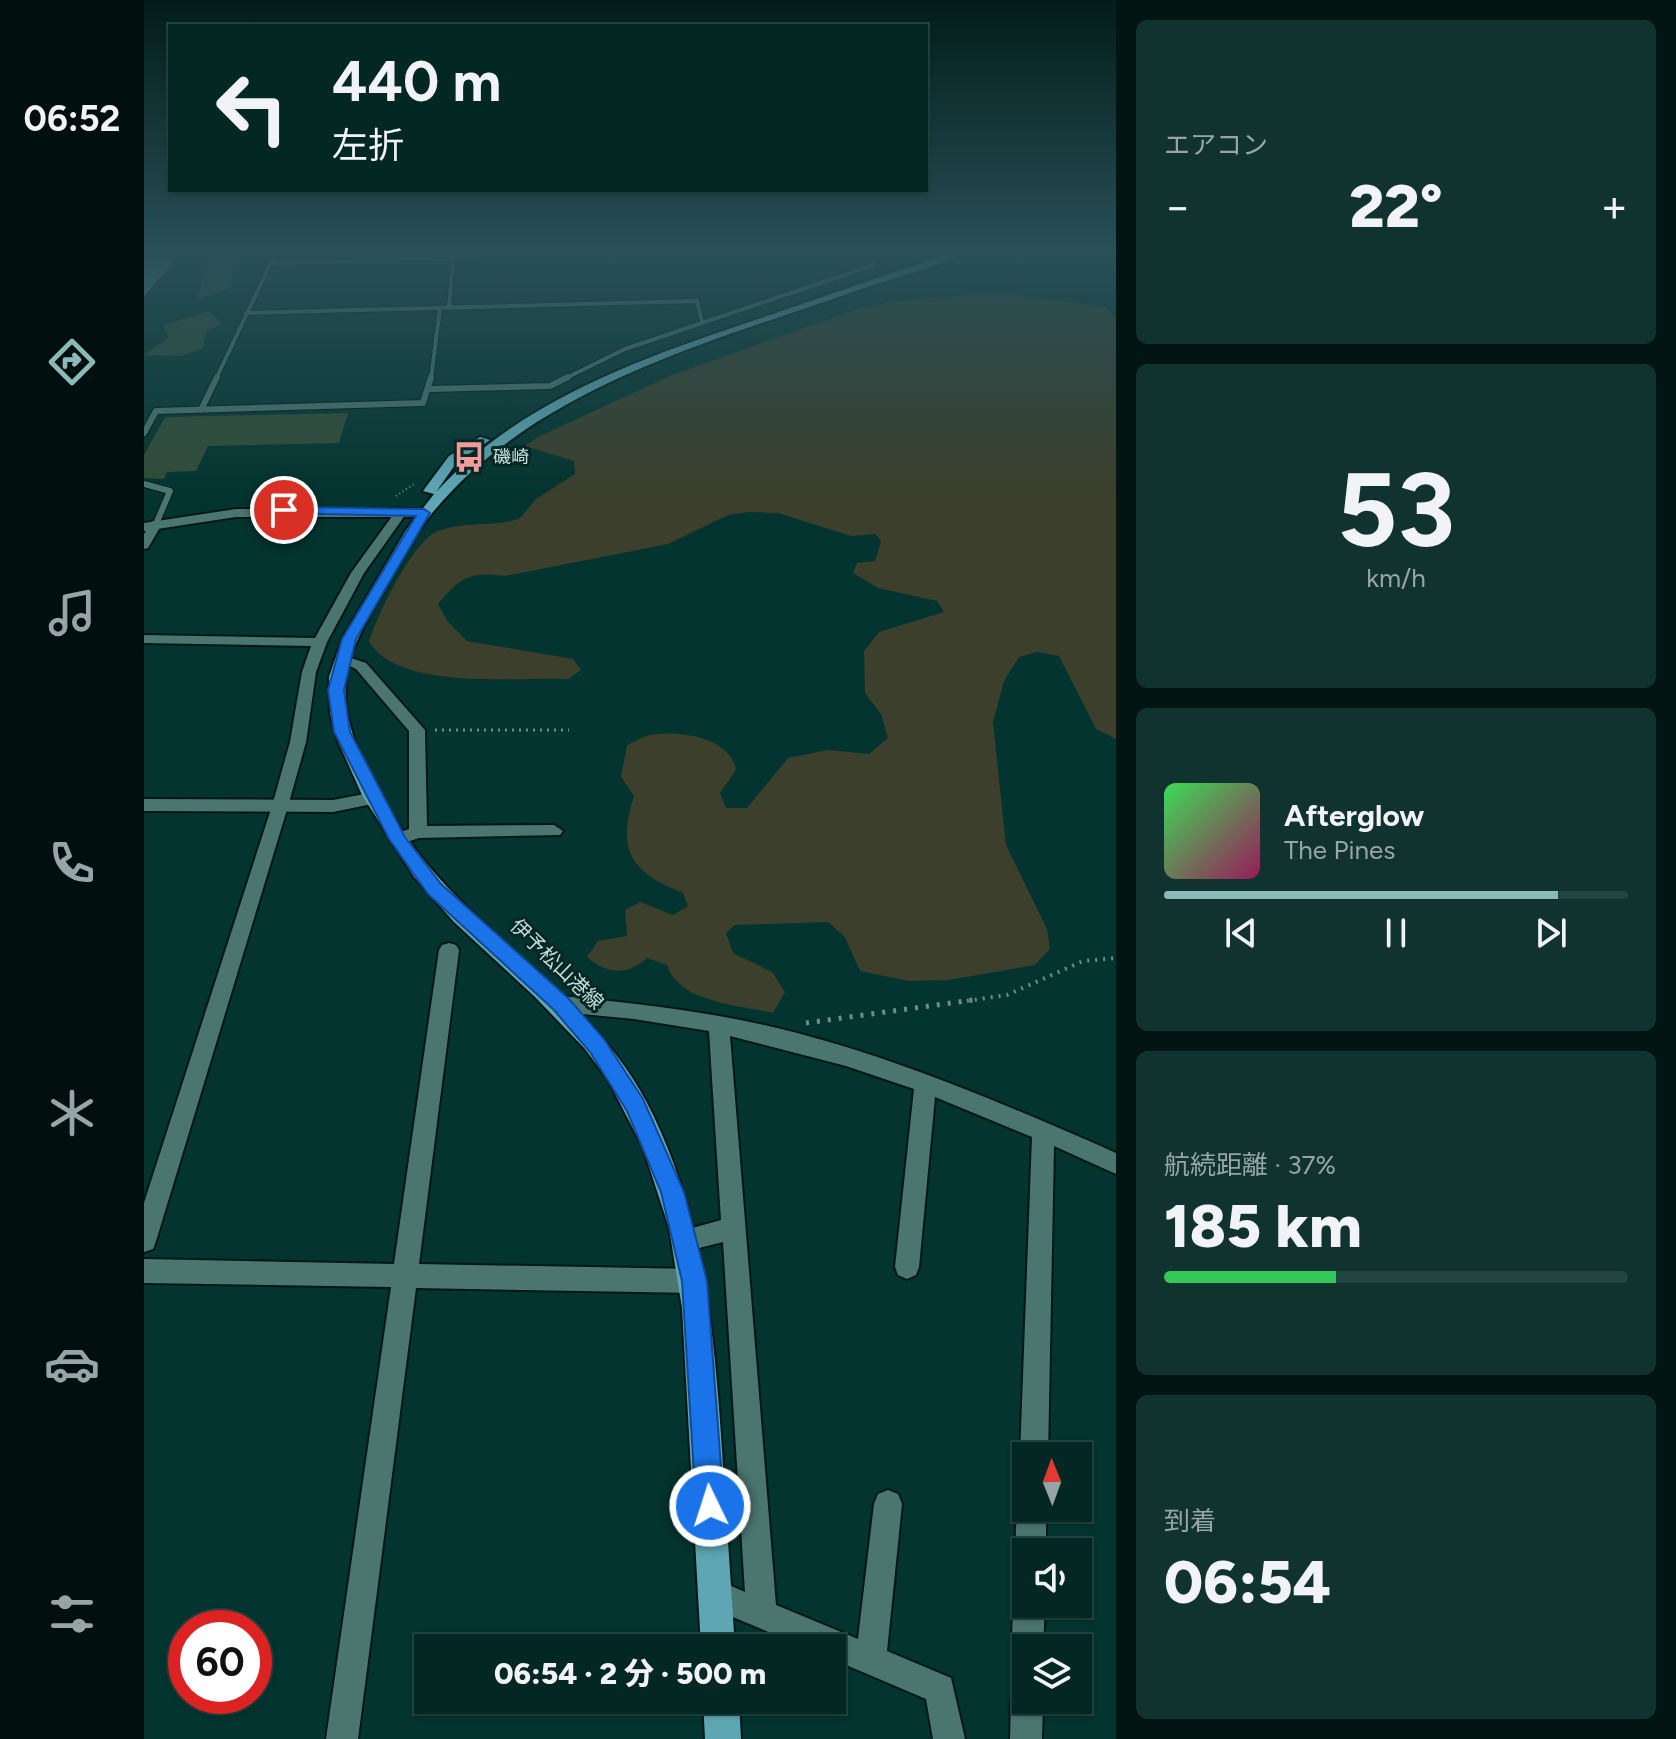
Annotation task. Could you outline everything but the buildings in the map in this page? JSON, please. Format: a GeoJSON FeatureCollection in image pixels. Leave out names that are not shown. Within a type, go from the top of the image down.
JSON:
{"type":"FeatureCollection","features":[{"type":"Feature","properties":{"kind":"main road","name":"伊予松山港線"},"geometry":{"type":"LineString","coordinates":[[424,513],[423,502],[453,459],[593,375],[651,350],[708,331]]}},
{"type":"Feature","properties":{"kind":"main road","name":"伊予松山港線"},"geometry":{"type":"LineString","coordinates":[[717,1634],[695,1281],[673,1192],[636,1106],[597,1045],[561,1004],[434,889],[398,839],[342,732],[336,690],[349,639],[424,513],[470,465],[609,378],[650,359],[731,331]]}},
{"type":"Feature","properties":{"kind":"main road"},"geometry":{"type":"LineString","coordinates":[[722,1714],[723,1739]]}},
{"type":"Feature","properties":{"kind":"street"},"geometry":{"type":"LineString","coordinates":[[144,1241],[280,806],[298,742],[309,672],[320,642],[358,573],[402,511]]}},
{"type":"Feature","properties":{"kind":"street"},"geometry":{"type":"LineString","coordinates":[[144,545],[150,526],[236,513],[424,513]]}},
{"type":"Feature","properties":{"kind":"street"},"geometry":{"type":"LineString","coordinates":[[144,639],[320,642]]}},
{"type":"Feature","properties":{"kind":"street"},"geometry":{"type":"LineString","coordinates":[[342,659],[361,666],[417,730],[418,832]]}},
{"type":"Feature","properties":{"kind":"street"},"geometry":{"type":"LineString","coordinates":[[144,805],[348,805],[375,798]]}},
{"type":"Feature","properties":{"kind":"street"},"geometry":{"type":"LineString","coordinates":[[398,839],[418,832],[554,831]]}},
{"type":"Feature","properties":{"kind":"street"},"geometry":{"type":"LineString","coordinates":[[342,1739],[449,950]]}},
{"type":"Feature","properties":{"kind":"street"},"geometry":{"type":"LineString","coordinates":[[561,1004],[634,1008],[719,1024],[859,1060],[1043,1130],[1116,1164]]}},
{"type":"Feature","properties":{"kind":"street"},"geometry":{"type":"LineString","coordinates":[[719,1024],[762,1614]]}},
{"type":"Feature","properties":{"kind":"street"},"geometry":{"type":"LineString","coordinates":[[907,1267],[925,1084]]}},
{"type":"Feature","properties":{"kind":"street"},"geometry":{"type":"LineString","coordinates":[[1034,1442],[1043,1130]]}},
{"type":"Feature","properties":{"kind":"street"},"geometry":{"type":"LineString","coordinates":[[687,1240],[733,1228]]}},
{"type":"Feature","properties":{"kind":"street"},"geometry":{"type":"LineString","coordinates":[[144,1271],[695,1281]]}},
{"type":"Feature","properties":{"kind":"street"},"geometry":{"type":"LineString","coordinates":[[871,1660],[888,1504]]}},
{"type":"Feature","properties":{"kind":"street"},"geometry":{"type":"LineString","coordinates":[[715,1594],[940,1689],[949,1739]]}},
{"type":"Feature","properties":{"kind":"street"},"geometry":{"type":"LineString","coordinates":[[1026,1739],[1027,1714]]}},
{"type":"Feature","properties":{"kind":"lane"},"geometry":{"type":"LineString","coordinates":[[201,410],[238,331]]}},
{"type":"Feature","properties":{"kind":"lane"},"geometry":{"type":"LineString","coordinates":[[144,433],[156,411],[423,403],[430,389],[437,331]]}},
{"type":"Feature","properties":{"kind":"lane"},"geometry":{"type":"LineString","coordinates":[[430,389],[550,386],[625,349],[676,331]]}},
{"type":"Feature","properties":{"kind":"lane"},"geometry":{"type":"LineString","coordinates":[[144,484],[170,491],[150,526]]}},
{"type":"Feature","properties":{"kind":"path"},"geometry":{"type":"LineString","coordinates":[[417,730],[569,730]]}},
{"type":"Feature","properties":{"kind":"path"},"geometry":{"type":"LineString","coordinates":[[765,1035],[794,1024],[1007,995],[1083,961],[1116,958]]}},
{"type":"Feature","properties":{"kind":"green space"},"geometry":{"type":"Polygon","coordinates":[[[796,331],[1116,331],[1116,739],[1096,729],[1059,656],[1037,652],[1019,657],[1004,681],[993,722],[1006,845],[1047,929],[1050,949],[1035,965],[948,980],[909,981],[860,971],[845,937],[828,922],[735,925],[726,933],[733,953],[772,972],[785,992],[773,1013],[697,995],[674,978],[667,965],[647,958],[632,968],[617,971],[602,967],[587,957],[598,941],[627,936],[625,910],[640,902],[673,915],[688,906],[683,893],[640,868],[628,846],[629,815],[634,796],[621,777],[627,745],[662,734],[689,735],[714,743],[732,759],[736,770],[720,793],[726,808],[747,808],[788,758],[828,750],[869,754],[888,738],[881,714],[865,693],[864,651],[879,632],[944,612],[937,601],[878,588],[853,573],[857,563],[875,561],[881,541],[875,534],[851,536],[778,513],[728,515],[668,544],[505,576],[466,578],[438,604],[448,622],[467,641],[573,659],[581,670],[568,679],[431,675],[384,658],[369,642],[387,598],[407,563],[428,537],[458,526],[519,519],[536,499],[575,474],[574,461],[525,446],[540,436],[672,375],[796,331]]]}},
{"type":"Feature","properties":{"kind":"place","name":"磯崎"},"geometry":{"type":"Point","coordinates":[469,457]}},
{"type":"Feature","properties":{"kind":"route"},"geometry":{"type":"LineString","coordinates":[[284,510],[424,513],[349,639],[340,663],[336,690],[342,732],[398,839],[434,889],[561,1004],[597,1045],[636,1106],[673,1192],[695,1281],[710,1506]]}}]}
